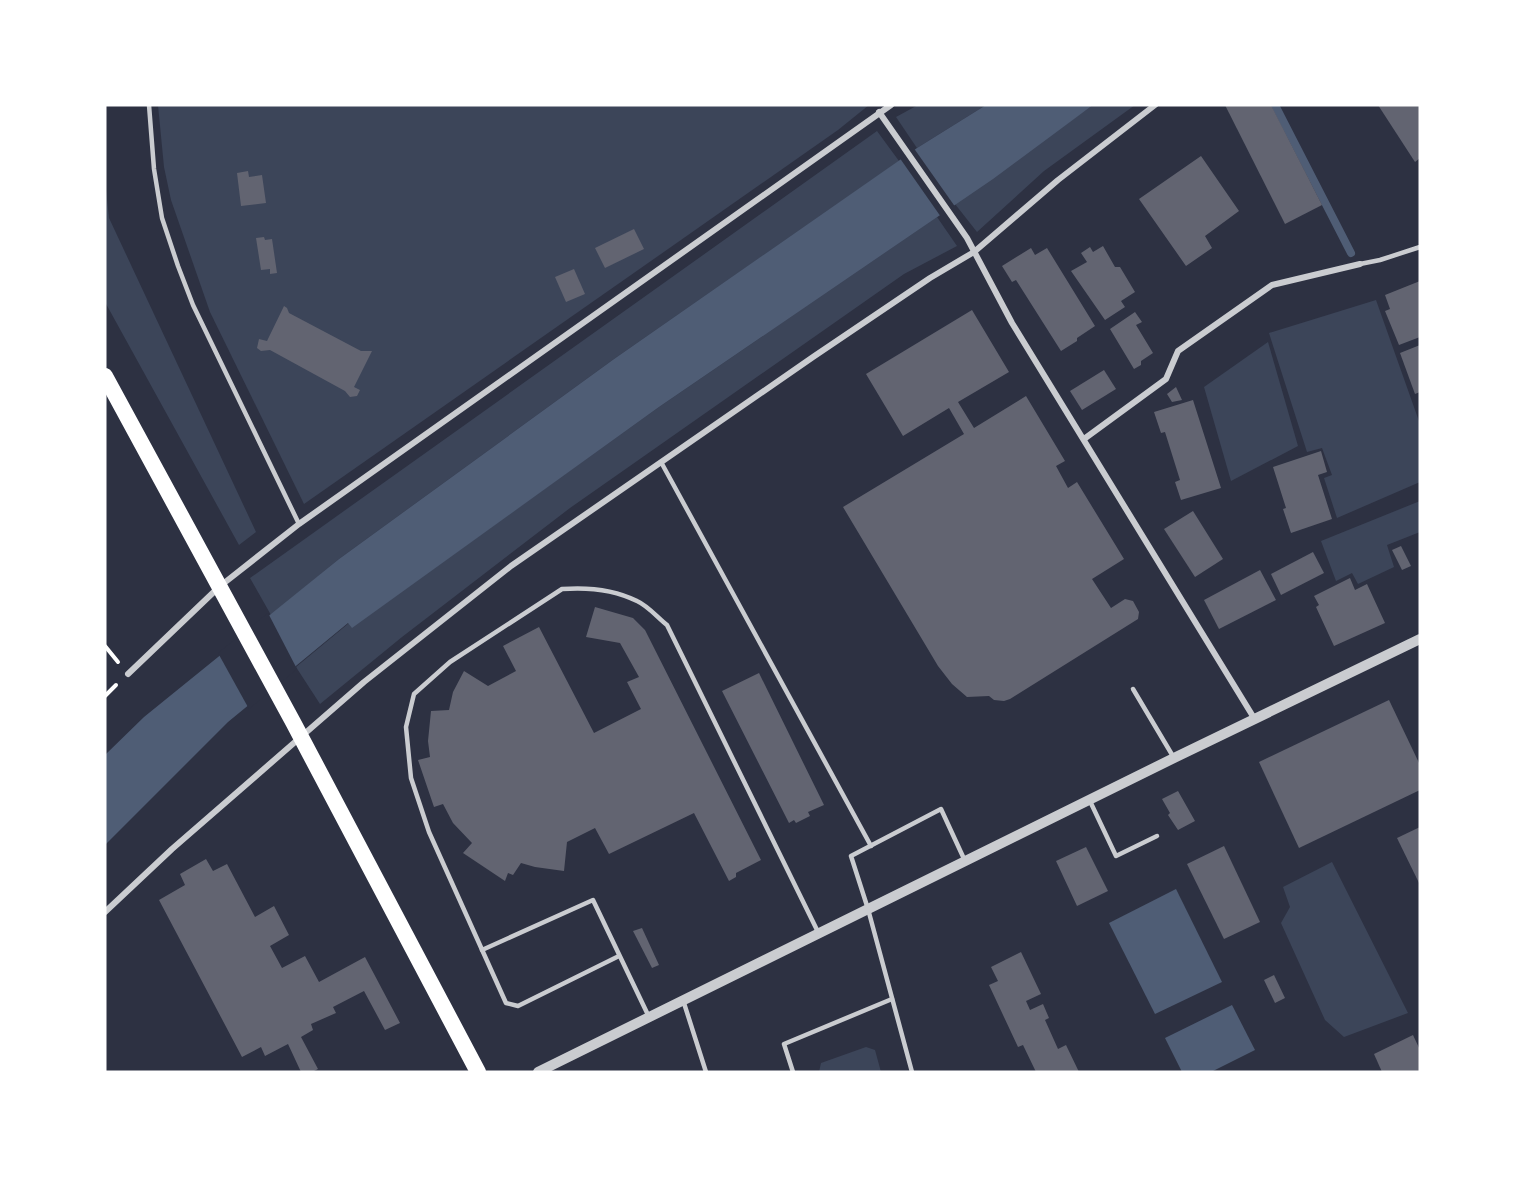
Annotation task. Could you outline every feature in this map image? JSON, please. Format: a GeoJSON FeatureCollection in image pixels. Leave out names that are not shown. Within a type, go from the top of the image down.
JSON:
{"type":"FeatureCollection","features":[{"type":"Feature","properties":{"kind":"highway"},"geometry":{"type":"LineString","coordinates":[[105,376],[297,729],[478,1072]]}},
{"type":"Feature","properties":{"kind":"street"},"geometry":{"type":"LineString","coordinates":[[128,674],[219,587],[299,524],[891,105]]}},
{"type":"Feature","properties":{"kind":"street"},"geometry":{"type":"LineString","coordinates":[[105,912],[297,729],[364,682],[511,566],[930,278],[974,252],[1058,180],[1155,105]]}},
{"type":"Feature","properties":{"kind":"street"},"geometry":{"type":"LineString","coordinates":[[879,112],[967,238],[1012,323],[1254,718]]}},
{"type":"Feature","properties":{"kind":"street"},"geometry":{"type":"LineString","coordinates":[[1084,439],[1166,379],[1178,351],[1272,285],[1360,264]]}},
{"type":"Feature","properties":{"kind":"street"},"geometry":{"type":"LineString","coordinates":[[538,1072],[1089,799],[1420,639]]}},
{"type":"Feature","properties":{"kind":"lane"},"geometry":{"type":"LineString","coordinates":[[149,105],[154,169],[162,218],[178,266],[193,304],[299,524]]}},
{"type":"Feature","properties":{"kind":"lane"},"geometry":{"type":"LineString","coordinates":[[1360,264],[1420,247]]}},
{"type":"Feature","properties":{"kind":"lane"},"geometry":{"type":"LineString","coordinates":[[661,462],[871,846]]}},
{"type":"Feature","properties":{"kind":"lane"},"geometry":{"type":"LineString","coordinates":[[620,956],[518,1006],[506,1003],[429,832],[411,778],[406,727],[414,694],[450,662],[562,589],[583,587],[609,590],[638,601],[667,625],[819,933]]}},
{"type":"Feature","properties":{"kind":"lane"},"geometry":{"type":"LineString","coordinates":[[1133,689],[1173,758]]}},
{"type":"Feature","properties":{"kind":"lane"},"geometry":{"type":"LineString","coordinates":[[1089,799],[1116,856],[1157,836]]}},
{"type":"Feature","properties":{"kind":"lane"},"geometry":{"type":"LineString","coordinates":[[912,1072],[868,909],[851,856],[941,809],[965,861]]}},
{"type":"Feature","properties":{"kind":"lane"},"geometry":{"type":"LineString","coordinates":[[482,950],[593,900],[649,1017]]}},
{"type":"Feature","properties":{"kind":"lane"},"geometry":{"type":"LineString","coordinates":[[793,1072],[784,1044],[892,999]]}},
{"type":"Feature","properties":{"kind":"lane"},"geometry":{"type":"LineString","coordinates":[[683,1000],[706,1072]]}},
{"type":"Feature","properties":{"kind":"shaded area"},"geometry":{"type":"Polygon","coordinates":[[[158,105],[869,105],[838,130],[304,504],[210,312],[171,200],[164,167],[158,105]]]}},
{"type":"Feature","properties":{"kind":"shaded area"},"geometry":{"type":"Polygon","coordinates":[[[918,105],[986,105],[917,148],[896,117],[918,105]]]}},
{"type":"Feature","properties":{"kind":"shaded area"},"geometry":{"type":"Polygon","coordinates":[[[986,105],[1093,105],[993,179],[659,407],[352,628],[348,623],[228,722],[105,845],[105,755],[144,717],[339,559],[614,359],[917,148],[986,105]]]}},
{"type":"Feature","properties":{"kind":"shaded area"},"geometry":{"type":"Polygon","coordinates":[[[1093,105],[1135,105],[1044,171],[977,232],[955,204],[1093,105]]]}},
{"type":"Feature","properties":{"kind":"shaded area"},"geometry":{"type":"Polygon","coordinates":[[[877,131],[899,161],[614,359],[339,559],[271,615],[250,578],[877,131]]]}},
{"type":"Feature","properties":{"kind":"shaded area"},"geometry":{"type":"Polygon","coordinates":[[[105,181],[109,218],[256,532],[239,545],[105,302],[105,181]]]}},
{"type":"Feature","properties":{"kind":"shaded area"},"geometry":{"type":"Polygon","coordinates":[[[937,217],[957,246],[904,274],[570,508],[402,637],[320,704],[296,667],[349,623],[352,627],[659,407],[937,217]]]}},
{"type":"Feature","properties":{"kind":"shaded area"},"geometry":{"type":"Polygon","coordinates":[[[1376,300],[1420,424],[1420,482],[1337,518],[1324,478],[1332,475],[1322,448],[1307,452],[1269,333],[1376,300]]]}},
{"type":"Feature","properties":{"kind":"shaded area"},"geometry":{"type":"Polygon","coordinates":[[[1268,342],[1298,446],[1231,481],[1204,387],[1268,342]]]}},
{"type":"Feature","properties":{"kind":"shaded area"},"geometry":{"type":"Polygon","coordinates":[[[1420,501],[1420,532],[1387,545],[1394,567],[1358,584],[1352,573],[1336,581],[1321,541],[1420,501]]]}},
{"type":"Feature","properties":{"kind":"shaded area"},"geometry":{"type":"Polygon","coordinates":[[[1332,862],[1408,1013],[1344,1037],[1325,1020],[1281,923],[1290,907],[1283,887],[1332,862]]]}},
{"type":"Feature","properties":{"kind":"shaded area"},"geometry":{"type":"Polygon","coordinates":[[[1176,889],[1222,982],[1155,1014],[1109,923],[1176,889]]]}},
{"type":"Feature","properties":{"kind":"shaded area"},"geometry":{"type":"Polygon","coordinates":[[[1232,1005],[1255,1050],[1211,1072],[1182,1072],[1165,1038],[1232,1005]]]}},
{"type":"Feature","properties":{"kind":"shaded area"},"geometry":{"type":"Polygon","coordinates":[[[866,1047],[875,1050],[881,1072],[819,1072],[821,1063],[866,1047]]]}},
{"type":"Feature","properties":{"kind":"pier"},"geometry":{"type":"Polygon","coordinates":[[[913,147],[956,208],[941,217],[899,157],[913,147]]]}},
{"type":"Feature","properties":{"kind":"pier"},"geometry":{"type":"Polygon","coordinates":[[[268,613],[297,669],[249,709],[218,653],[268,613]]]}},
{"type":"Feature","properties":{"kind":"building"},"geometry":{"type":"Polygon","coordinates":[[[1225,105],[1271,105],[1322,205],[1285,224],[1225,105]]]}},
{"type":"Feature","properties":{"kind":"building"},"geometry":{"type":"Polygon","coordinates":[[[1378,105],[1419,105],[1420,158],[1415,162],[1378,105]]]}},
{"type":"Feature","properties":{"kind":"building"},"geometry":{"type":"Polygon","coordinates":[[[1201,156],[1239,211],[1205,236],[1212,248],[1186,266],[1139,199],[1201,156]]]}},
{"type":"Feature","properties":{"kind":"building"},"geometry":{"type":"Polygon","coordinates":[[[248,171],[249,177],[262,175],[266,203],[241,206],[237,173],[248,171]]]}},
{"type":"Feature","properties":{"kind":"building"},"geometry":{"type":"Polygon","coordinates":[[[634,229],[644,249],[605,268],[595,248],[634,229]]]}},
{"type":"Feature","properties":{"kind":"building"},"geometry":{"type":"Polygon","coordinates":[[[264,237],[265,240],[272,239],[277,273],[270,274],[270,269],[261,270],[256,238],[264,237]]]}},
{"type":"Feature","properties":{"kind":"building"},"geometry":{"type":"Polygon","coordinates":[[[1103,246],[1115,267],[1120,267],[1135,292],[1121,301],[1125,307],[1105,320],[1071,271],[1087,262],[1081,253],[1090,247],[1093,252],[1103,246]]]}},
{"type":"Feature","properties":{"kind":"building"},"geometry":{"type":"Polygon","coordinates":[[[1031,248],[1035,255],[1047,248],[1095,326],[1061,351],[1016,280],[1012,282],[1002,266],[1031,248]]]}},
{"type":"Feature","properties":{"kind":"building"},"geometry":{"type":"Polygon","coordinates":[[[574,269],[585,294],[566,302],[555,277],[574,269]]]}},
{"type":"Feature","properties":{"kind":"building"},"geometry":{"type":"Polygon","coordinates":[[[1420,281],[1420,337],[1399,345],[1385,311],[1390,309],[1385,295],[1420,281]]]}},
{"type":"Feature","properties":{"kind":"building"},"geometry":{"type":"Polygon","coordinates":[[[284,306],[289,313],[361,351],[372,351],[354,387],[360,390],[357,396],[350,397],[345,391],[270,350],[261,351],[257,348],[259,339],[267,341],[284,306]]]}},
{"type":"Feature","properties":{"kind":"building"},"geometry":{"type":"Polygon","coordinates":[[[972,310],[1009,372],[958,402],[974,428],[1026,396],[1065,461],[1056,466],[1068,488],[1077,482],[1124,559],[1092,579],[1111,608],[1125,599],[1133,601],[1139,612],[1138,619],[1004,701],[994,700],[989,696],[967,697],[952,684],[938,666],[843,507],[964,434],[949,408],[903,436],[866,374],[972,310]]]}},
{"type":"Feature","properties":{"kind":"building"},"geometry":{"type":"Polygon","coordinates":[[[1135,312],[1142,322],[1136,325],[1153,353],[1134,369],[1110,329],[1135,312]]]}},
{"type":"Feature","properties":{"kind":"building"},"geometry":{"type":"Polygon","coordinates":[[[1420,345],[1420,392],[1415,394],[1400,353],[1420,345]]]}},
{"type":"Feature","properties":{"kind":"building"},"geometry":{"type":"Polygon","coordinates":[[[1104,370],[1116,389],[1082,410],[1070,391],[1104,370]]]}},
{"type":"Feature","properties":{"kind":"building"},"geometry":{"type":"Polygon","coordinates":[[[1176,387],[1182,400],[1172,402],[1167,394],[1176,387]]]}},
{"type":"Feature","properties":{"kind":"building"},"geometry":{"type":"Polygon","coordinates":[[[1193,400],[1221,488],[1181,500],[1175,482],[1180,480],[1165,432],[1161,433],[1154,412],[1193,400]]]}},
{"type":"Feature","properties":{"kind":"building"},"geometry":{"type":"Polygon","coordinates":[[[1321,451],[1327,472],[1318,475],[1332,519],[1291,533],[1273,467],[1321,451]]]}},
{"type":"Feature","properties":{"kind":"building"},"geometry":{"type":"Polygon","coordinates":[[[1193,511],[1223,559],[1195,577],[1164,529],[1193,511]]]}},
{"type":"Feature","properties":{"kind":"building"},"geometry":{"type":"Polygon","coordinates":[[[1401,546],[1411,566],[1402,570],[1392,550],[1401,546]]]}},
{"type":"Feature","properties":{"kind":"building"},"geometry":{"type":"Polygon","coordinates":[[[1313,552],[1324,573],[1281,595],[1271,574],[1313,552]]]}},
{"type":"Feature","properties":{"kind":"building"},"geometry":{"type":"Polygon","coordinates":[[[1260,570],[1276,600],[1219,629],[1204,600],[1260,570]]]}},
{"type":"Feature","properties":{"kind":"building"},"geometry":{"type":"Polygon","coordinates":[[[1350,578],[1355,590],[1367,584],[1385,623],[1334,646],[1316,607],[1319,605],[1314,596],[1350,578]]]}},
{"type":"Feature","properties":{"kind":"building"},"geometry":{"type":"Polygon","coordinates":[[[595,607],[633,618],[645,630],[761,860],[736,873],[736,877],[729,881],[694,813],[609,854],[595,828],[567,842],[564,871],[521,863],[513,875],[508,873],[505,881],[463,853],[472,843],[453,823],[443,804],[434,807],[418,760],[430,757],[428,741],[431,711],[449,710],[453,692],[464,671],[488,686],[516,671],[503,646],[539,627],[594,733],[641,709],[627,682],[639,677],[620,643],[586,637],[595,607]]]}},
{"type":"Feature","properties":{"kind":"building"},"geometry":{"type":"Polygon","coordinates":[[[759,673],[824,805],[808,812],[810,816],[796,823],[794,820],[789,823],[722,691],[759,673]]]}},
{"type":"Feature","properties":{"kind":"building"},"geometry":{"type":"Polygon","coordinates":[[[1389,700],[1420,765],[1420,790],[1299,848],[1259,762],[1389,700]]]}},
{"type":"Feature","properties":{"kind":"building"},"geometry":{"type":"Polygon","coordinates":[[[1178,791],[1195,821],[1178,830],[1168,815],[1170,813],[1162,799],[1178,791]]]}},
{"type":"Feature","properties":{"kind":"building"},"geometry":{"type":"Polygon","coordinates":[[[1420,827],[1420,885],[1397,838],[1420,827]]]}},
{"type":"Feature","properties":{"kind":"building"},"geometry":{"type":"Polygon","coordinates":[[[1224,846],[1260,922],[1224,939],[1187,864],[1224,846]]]}},
{"type":"Feature","properties":{"kind":"building"},"geometry":{"type":"Polygon","coordinates":[[[1086,847],[1108,891],[1077,906],[1056,861],[1086,847]]]}},
{"type":"Feature","properties":{"kind":"building"},"geometry":{"type":"Polygon","coordinates":[[[206,859],[213,871],[227,864],[255,917],[274,906],[289,935],[270,946],[282,968],[305,956],[319,982],[365,957],[400,1023],[385,1030],[364,991],[333,1007],[336,1013],[311,1024],[313,1030],[301,1037],[318,1069],[312,1072],[301,1072],[288,1044],[265,1056],[261,1047],[242,1057],[159,900],[185,885],[180,874],[206,859]]]}},
{"type":"Feature","properties":{"kind":"building"},"geometry":{"type":"Polygon","coordinates":[[[642,928],[659,965],[652,968],[633,931],[642,928]]]}},
{"type":"Feature","properties":{"kind":"building"},"geometry":{"type":"Polygon","coordinates":[[[1021,952],[1041,994],[1026,1001],[1030,1010],[1043,1004],[1049,1018],[1045,1020],[1058,1049],[1066,1045],[1079,1072],[1036,1072],[1023,1045],[1018,1047],[989,985],[998,981],[991,967],[1021,952]]]}},
{"type":"Feature","properties":{"kind":"building"},"geometry":{"type":"Polygon","coordinates":[[[1274,975],[1285,998],[1275,1003],[1264,980],[1274,975]]]}},
{"type":"Feature","properties":{"kind":"building"},"geometry":{"type":"Polygon","coordinates":[[[1413,1035],[1420,1050],[1420,1072],[1382,1072],[1374,1054],[1413,1035]]]}},
{"type":"Feature","properties":{"kind":"waterway"},"geometry":{"type":"LineString","coordinates":[[1275,105],[1351,253]]}}]}
